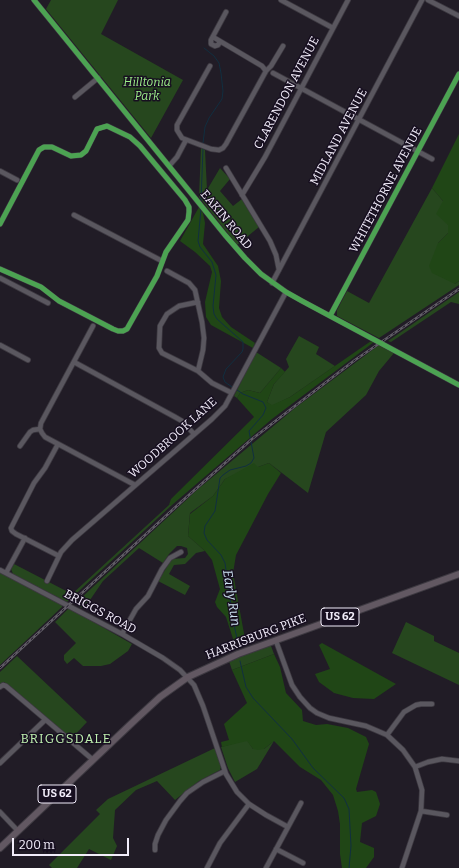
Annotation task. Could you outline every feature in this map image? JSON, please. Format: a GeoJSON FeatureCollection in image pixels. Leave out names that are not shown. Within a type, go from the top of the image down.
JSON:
{"type":"FeatureCollection","features":[{"type":"Feature","properties":{"kind":"main road","name":"HARRISBURG PIKE"},"geometry":{"type":"LineString","coordinates":[[0,848],[92,759],[160,698],[188,677],[228,658],[459,574]]}},
{"type":"Feature","properties":{"kind":"street","name":"EAKIN ROAD"},"geometry":{"type":"LineString","coordinates":[[34,0],[245,258],[272,283],[459,385]]}},
{"type":"Feature","properties":{"kind":"street"},"geometry":{"type":"LineString","coordinates":[[281,0],[333,28]]}},
{"type":"Feature","properties":{"kind":"street","name":"CLARENDON AVENUE"},"geometry":{"type":"LineString","coordinates":[[242,195],[265,156],[348,0]]}},
{"type":"Feature","properties":{"kind":"street","name":"MIDLAND AVENUE"},"geometry":{"type":"LineString","coordinates":[[272,283],[422,0]]}},
{"type":"Feature","properties":{"kind":"street"},"geometry":{"type":"LineString","coordinates":[[428,0],[459,16]]}},
{"type":"Feature","properties":{"kind":"street"},"geometry":{"type":"LineString","coordinates":[[226,12],[213,37],[262,66],[266,72]]}},
{"type":"Feature","properties":{"kind":"street"},"geometry":{"type":"LineString","coordinates":[[210,66],[177,125],[176,130],[179,135],[186,140],[219,150],[223,148],[266,72],[283,46]]}},
{"type":"Feature","properties":{"kind":"street"},"geometry":{"type":"LineString","coordinates":[[273,73],[300,89],[432,159]]}},
{"type":"Feature","properties":{"kind":"street","name":"WHITETHORNE AVENUE"},"geometry":{"type":"LineString","coordinates":[[330,316],[459,74]]}},
{"type":"Feature","properties":{"kind":"street"},"geometry":{"type":"LineString","coordinates":[[76,97],[98,78]]}},
{"type":"Feature","properties":{"kind":"street"},"geometry":{"type":"LineString","coordinates":[[0,224],[39,150],[49,146],[71,156],[81,155],[86,151],[97,129],[107,126],[130,137],[140,146],[185,200],[189,207],[188,220],[166,252],[154,281],[127,329],[123,331],[113,329],[59,301],[41,287],[0,269]]}},
{"type":"Feature","properties":{"kind":"street"},"geometry":{"type":"LineString","coordinates":[[169,166],[186,140]]}},
{"type":"Feature","properties":{"kind":"street"},"geometry":{"type":"LineString","coordinates":[[226,168],[273,247],[279,270]]}},
{"type":"Feature","properties":{"kind":"street"},"geometry":{"type":"LineString","coordinates":[[0,171],[16,180]]}},
{"type":"Feature","properties":{"kind":"street"},"geometry":{"type":"LineString","coordinates":[[74,215],[162,262]]}},
{"type":"Feature","properties":{"kind":"street"},"geometry":{"type":"LineString","coordinates":[[168,271],[190,283],[195,290],[204,338],[204,350],[198,371]]}},
{"type":"Feature","properties":{"kind":"street"},"geometry":{"type":"LineString","coordinates":[[0,278],[48,303]]}},
{"type":"Feature","properties":{"kind":"street","name":"WOODBROOK LANE"},"geometry":{"type":"LineString","coordinates":[[47,581],[59,556],[72,540],[225,406],[286,292]]}},
{"type":"Feature","properties":{"kind":"street"},"geometry":{"type":"LineString","coordinates":[[198,302],[179,306],[170,311],[162,322],[159,337],[159,348],[162,353],[198,371],[212,383],[234,390]]}},
{"type":"Feature","properties":{"kind":"street"},"geometry":{"type":"LineString","coordinates":[[93,326],[41,423],[40,429],[45,437],[135,485]]}},
{"type":"Feature","properties":{"kind":"street"},"geometry":{"type":"LineString","coordinates":[[0,345],[28,360]]}},
{"type":"Feature","properties":{"kind":"street"},"geometry":{"type":"LineString","coordinates":[[74,362],[175,417],[188,427],[194,434]]}},
{"type":"Feature","properties":{"kind":"street"},"geometry":{"type":"LineString","coordinates":[[20,446],[30,432],[40,429]]}},
{"type":"Feature","properties":{"kind":"street"},"geometry":{"type":"LineString","coordinates":[[58,444],[12,526],[13,532],[59,556]]}},
{"type":"Feature","properties":{"kind":"street"},"geometry":{"type":"LineString","coordinates":[[6,573],[25,538]]}},
{"type":"Feature","properties":{"kind":"street"},"geometry":{"type":"LineString","coordinates":[[122,634],[136,609],[148,596],[170,558],[181,552]]}},
{"type":"Feature","properties":{"kind":"street","name":"BRIGGS ROAD"},"geometry":{"type":"LineString","coordinates":[[0,570],[122,634],[163,658],[188,677]]}},
{"type":"Feature","properties":{"kind":"street"},"geometry":{"type":"LineString","coordinates":[[276,640],[292,685],[310,708],[317,713],[330,718],[366,726],[387,735],[404,750],[415,767],[422,790],[421,811],[402,868]]}},
{"type":"Feature","properties":{"kind":"street"},"geometry":{"type":"LineString","coordinates":[[188,677],[194,685],[203,706],[225,771],[237,792],[249,804],[288,827]]}},
{"type":"Feature","properties":{"kind":"street"},"geometry":{"type":"LineString","coordinates":[[0,687],[3,685],[6,686],[92,759]]}},
{"type":"Feature","properties":{"kind":"street"},"geometry":{"type":"LineString","coordinates":[[387,735],[404,712],[416,705],[432,704]]}},
{"type":"Feature","properties":{"kind":"street"},"geometry":{"type":"LineString","coordinates":[[0,763],[45,720]]}},
{"type":"Feature","properties":{"kind":"street"},"geometry":{"type":"LineString","coordinates":[[415,767],[442,759],[459,761]]}},
{"type":"Feature","properties":{"kind":"street"},"geometry":{"type":"LineString","coordinates":[[155,850],[159,832],[169,814],[187,793],[203,782],[225,771]]}},
{"type":"Feature","properties":{"kind":"street"},"geometry":{"type":"LineString","coordinates":[[266,868],[301,803]]}},
{"type":"Feature","properties":{"kind":"street"},"geometry":{"type":"LineString","coordinates":[[206,868],[220,842],[249,804]]}},
{"type":"Feature","properties":{"kind":"street"},"geometry":{"type":"LineString","coordinates":[[421,811],[447,815]]}},
{"type":"Feature","properties":{"kind":"street"},"geometry":{"type":"LineString","coordinates":[[0,812],[18,831]]}},
{"type":"Feature","properties":{"kind":"street"},"geometry":{"type":"LineString","coordinates":[[276,849],[303,863]]}},
{"type":"Feature","properties":{"kind":"green space","name":"Hilltonia Park"},"geometry":{"type":"Polygon","coordinates":[[[51,0],[118,0],[101,34],[183,80],[151,138],[46,9],[51,0]]]}},
{"type":"Feature","properties":{"kind":"green space"},"geometry":{"type":"Polygon","coordinates":[[[459,134],[459,281],[455,284],[432,273],[429,266],[438,243],[448,233],[448,225],[436,214],[443,201],[432,188],[459,134]]]}},
{"type":"Feature","properties":{"kind":"green space"},"geometry":{"type":"Polygon","coordinates":[[[201,148],[205,150],[207,190],[220,168],[230,179],[220,191],[233,206],[242,199],[259,227],[237,245],[199,197],[201,148]]]}},
{"type":"Feature","properties":{"kind":"green space"},"geometry":{"type":"Polygon","coordinates":[[[432,188],[443,201],[448,225],[448,233],[438,243],[455,284],[459,281],[459,285],[379,338],[337,316],[337,310],[347,291],[369,303],[432,188]]]}},
{"type":"Feature","properties":{"kind":"green space"},"geometry":{"type":"Polygon","coordinates":[[[199,207],[203,213],[205,223],[203,244],[218,266],[221,281],[219,308],[222,317],[231,327],[255,343],[253,348],[211,325],[206,317],[205,302],[212,272],[210,266],[180,241],[199,207]]]}},
{"type":"Feature","properties":{"kind":"green space"},"geometry":{"type":"Polygon","coordinates":[[[459,292],[459,304],[451,302],[391,342],[388,341],[459,292]]]}},
{"type":"Feature","properties":{"kind":"green space"},"geometry":{"type":"Polygon","coordinates":[[[299,336],[319,347],[316,354],[335,366],[290,397],[272,406],[267,402],[274,384],[289,367],[286,359],[299,336]]]}},
{"type":"Feature","properties":{"kind":"green space"},"geometry":{"type":"Polygon","coordinates":[[[371,341],[374,342],[272,419],[172,505],[169,505],[171,499],[254,417],[237,398],[240,393],[248,390],[260,393],[281,368],[285,372],[274,384],[267,402],[272,405],[290,397],[371,341]]]}},
{"type":"Feature","properties":{"kind":"green space"},"geometry":{"type":"Polygon","coordinates":[[[379,345],[394,353],[379,371],[366,395],[326,432],[308,493],[269,463],[225,479],[213,496],[190,513],[188,536],[205,551],[196,553],[185,564],[174,565],[169,574],[190,586],[185,595],[158,581],[172,559],[185,558],[188,554],[187,548],[177,546],[163,563],[139,548],[103,581],[90,600],[81,608],[79,606],[80,599],[197,490],[295,408],[379,345]]]}},
{"type":"Feature","properties":{"kind":"green space"},"geometry":{"type":"Polygon","coordinates":[[[256,352],[281,368],[260,393],[248,390],[240,393],[237,398],[234,396],[256,352]]]}},
{"type":"Feature","properties":{"kind":"green space"},"geometry":{"type":"Polygon","coordinates":[[[254,463],[258,467],[269,463],[281,473],[268,494],[236,555],[233,573],[245,639],[234,642],[226,617],[217,607],[215,602],[220,589],[212,560],[205,551],[188,536],[190,514],[213,496],[225,479],[254,463]]]}},
{"type":"Feature","properties":{"kind":"green space"},"geometry":{"type":"Polygon","coordinates":[[[169,505],[172,505],[67,602],[13,574],[11,569],[14,564],[72,594],[169,505]]]}},
{"type":"Feature","properties":{"kind":"green space"},"geometry":{"type":"Polygon","coordinates":[[[0,572],[62,605],[62,607],[0,665],[0,572]]]}},
{"type":"Feature","properties":{"kind":"green space"},"geometry":{"type":"Polygon","coordinates":[[[69,608],[132,644],[128,651],[110,664],[101,666],[83,666],[74,658],[67,664],[64,660],[64,655],[76,643],[55,622],[69,608]]]}},
{"type":"Feature","properties":{"kind":"green space"},"geometry":{"type":"Polygon","coordinates":[[[406,622],[434,636],[434,641],[459,653],[459,685],[392,653],[406,622]]]}},
{"type":"Feature","properties":{"kind":"green space"},"geometry":{"type":"Polygon","coordinates":[[[322,643],[396,684],[374,699],[353,698],[334,693],[319,682],[315,674],[330,669],[319,645],[322,643]]]}},
{"type":"Feature","properties":{"kind":"green space"},"geometry":{"type":"Polygon","coordinates":[[[271,646],[274,654],[232,670],[229,661],[271,646]]]}},
{"type":"Feature","properties":{"kind":"green space"},"geometry":{"type":"Polygon","coordinates":[[[274,654],[280,667],[286,693],[302,710],[303,721],[316,725],[327,724],[348,728],[366,737],[369,744],[356,789],[357,792],[372,790],[376,792],[380,804],[376,816],[362,823],[360,842],[374,848],[374,857],[366,868],[342,868],[338,811],[333,795],[321,780],[300,767],[274,741],[264,749],[258,750],[253,749],[247,741],[222,747],[221,742],[229,740],[224,724],[247,703],[232,670],[274,654]]]}},
{"type":"Feature","properties":{"kind":"green space"},"geometry":{"type":"Polygon","coordinates":[[[17,656],[87,722],[71,739],[4,682],[0,684],[0,672],[17,656]]]}},
{"type":"Feature","properties":{"kind":"green space"},"geometry":{"type":"Polygon","coordinates":[[[247,740],[253,749],[264,749],[274,741],[257,769],[235,782],[228,768],[221,747],[247,740]]]}},
{"type":"Feature","properties":{"kind":"green space"},"geometry":{"type":"Polygon","coordinates":[[[215,748],[221,767],[220,770],[199,781],[175,800],[157,781],[136,790],[115,810],[113,838],[117,846],[111,860],[89,849],[77,868],[52,868],[49,865],[100,814],[96,810],[108,799],[215,748]]]}},
{"type":"Feature","properties":{"kind":"waterway","name":"Early Run"},"geometry":{"type":"LineString","coordinates":[[203,143],[205,127],[209,118],[222,99],[223,91],[219,63],[214,56],[204,48]]}},
{"type":"Feature","properties":{"kind":"waterway","name":"Early Run"},"geometry":{"type":"LineString","coordinates":[[201,201],[203,149]]}},
{"type":"Feature","properties":{"kind":"waterway","name":"Early Run"},"geometry":{"type":"LineString","coordinates":[[201,209],[198,241],[200,247],[212,262],[216,275],[213,306],[214,314],[217,319],[243,342],[242,352],[226,369],[223,377],[225,382],[232,387]]}},
{"type":"Feature","properties":{"kind":"waterway","name":"Early Run"},"geometry":{"type":"LineString","coordinates":[[237,390],[263,402],[266,408],[263,415],[249,431],[254,458],[251,463],[246,466],[230,470],[220,478],[215,511],[205,526],[204,533],[207,540],[221,555],[225,563],[233,620],[238,643]]}},
{"type":"Feature","properties":{"kind":"waterway","name":"Early Run"},"geometry":{"type":"LineString","coordinates":[[240,661],[246,687],[253,698],[292,739],[313,768],[344,798],[349,809],[351,846],[349,868]]}},
{"type":"Feature","properties":{"kind":"railway"},"geometry":{"type":"LineString","coordinates":[[0,668],[252,439],[355,360],[459,289]]}},
{"type":"Feature","properties":{"kind":"cycle path"},"geometry":{"type":"LineString","coordinates":[[34,0],[225,235],[261,274],[286,292],[302,301],[459,385]]}},
{"type":"Feature","properties":{"kind":"cycle path"},"geometry":{"type":"LineString","coordinates":[[330,316],[459,74]]}},
{"type":"Feature","properties":{"kind":"cycle path"},"geometry":{"type":"LineString","coordinates":[[0,224],[39,150],[44,147],[52,147],[71,156],[81,155],[86,151],[97,129],[107,126],[130,137],[140,146],[185,200],[189,207],[188,220],[166,252],[157,276],[127,329],[123,331],[113,329],[59,301],[41,287],[0,269]]}},
{"type":"Feature","properties":{"kind":"district","name":"BRIGGSDALE"},"geometry":{"type":"Point","coordinates":[66,739]}}]}
